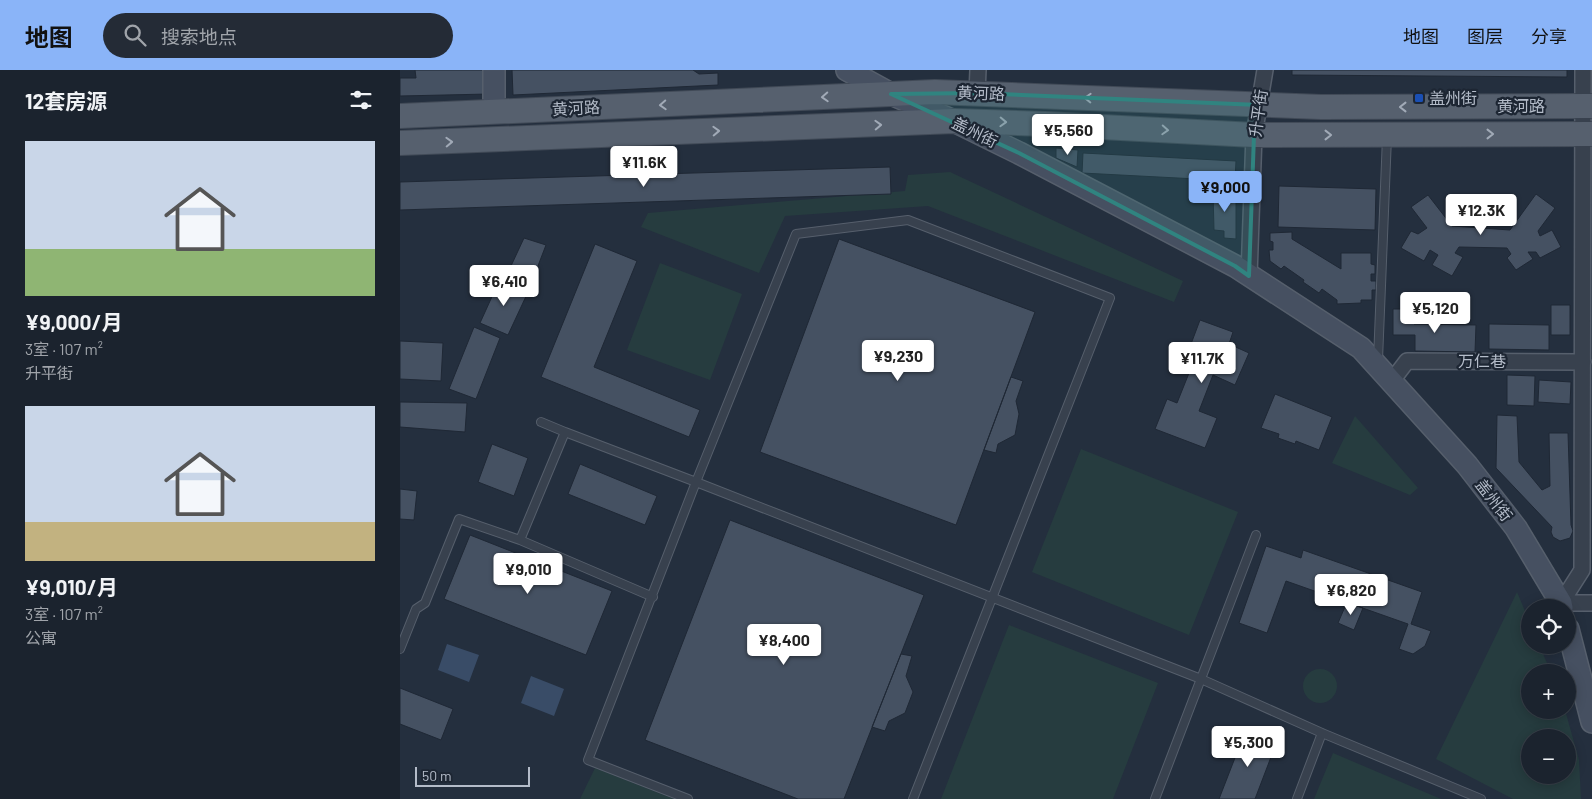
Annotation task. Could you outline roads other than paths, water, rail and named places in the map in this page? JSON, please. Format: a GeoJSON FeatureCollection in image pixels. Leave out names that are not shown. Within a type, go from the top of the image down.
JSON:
{"type":"FeatureCollection","features":[{"type":"Feature","properties":{"kind":"main road","name":"黄河路"},"geometry":{"type":"LineString","coordinates":[[400,116],[935,92],[978,81],[1259,105],[1320,107],[1587,106]]}},
{"type":"Feature","properties":{"kind":"main road","name":"黄河路"},"geometry":{"type":"LineString","coordinates":[[400,144],[954,121],[1254,135],[1587,134]]}},
{"type":"Feature","properties":{"kind":"street"},"geometry":{"type":"LineString","coordinates":[[494,70],[494,112]]}},
{"type":"Feature","properties":{"kind":"street","name":"盖州街"},"geometry":{"type":"LineString","coordinates":[[847,70],[891,94],[954,121],[1019,153],[1235,266],[1361,348],[1466,465],[1516,528],[1557,599]]}},
{"type":"Feature","properties":{"kind":"street","name":"升平街"},"geometry":{"type":"LineString","coordinates":[[1249,276],[1254,135],[1265,70]]}},
{"type":"Feature","properties":{"kind":"street"},"geometry":{"type":"LineString","coordinates":[[1565,599],[1582,570],[1587,134],[1587,106],[1583,70]]}},
{"type":"Feature","properties":{"kind":"street","name":"万仁巷"},"geometry":{"type":"LineString","coordinates":[[1385,374],[1407,361],[1583,362]]}},
{"type":"Feature","properties":{"kind":"street"},"geometry":{"type":"LineString","coordinates":[[1576,604],[1592,603]]}},
{"type":"Feature","properties":{"kind":"street"},"geometry":{"type":"LineString","coordinates":[[1574,654],[1592,722]]}},
{"type":"Feature","properties":{"kind":"lane"},"geometry":{"type":"LineString","coordinates":[[1385,374],[1387,135]]}},
{"type":"Feature","properties":{"kind":"lane"},"geometry":{"type":"LineString","coordinates":[[688,799],[588,760],[653,597],[696,482],[796,234],[908,220],[1110,298],[913,799]]}},
{"type":"Feature","properties":{"kind":"lane"},"geometry":{"type":"LineString","coordinates":[[541,422],[1201,679],[1322,733],[1481,799]]}},
{"type":"Feature","properties":{"kind":"lane"},"geometry":{"type":"LineString","coordinates":[[520,540],[565,432]]}},
{"type":"Feature","properties":{"kind":"lane"},"geometry":{"type":"LineString","coordinates":[[400,649],[416,608],[425,603],[459,519],[520,540],[653,597]]}},
{"type":"Feature","properties":{"kind":"lane"},"geometry":{"type":"LineString","coordinates":[[1155,799],[1256,535]]}},
{"type":"Feature","properties":{"kind":"lane"},"geometry":{"type":"LineString","coordinates":[[1297,799],[1322,733]]}},
{"type":"Feature","properties":{"kind":"water"},"geometry":{"type":"Polygon","coordinates":[[[447,644],[479,655],[469,682],[438,670],[447,644]]]}},
{"type":"Feature","properties":{"kind":"water"},"geometry":{"type":"Polygon","coordinates":[[[531,676],[564,689],[554,716],[521,703],[531,676]]]}},
{"type":"Feature","properties":{"kind":"place","name":"盖州街"},"geometry":{"type":"Point","coordinates":[1419,98]}}]}
